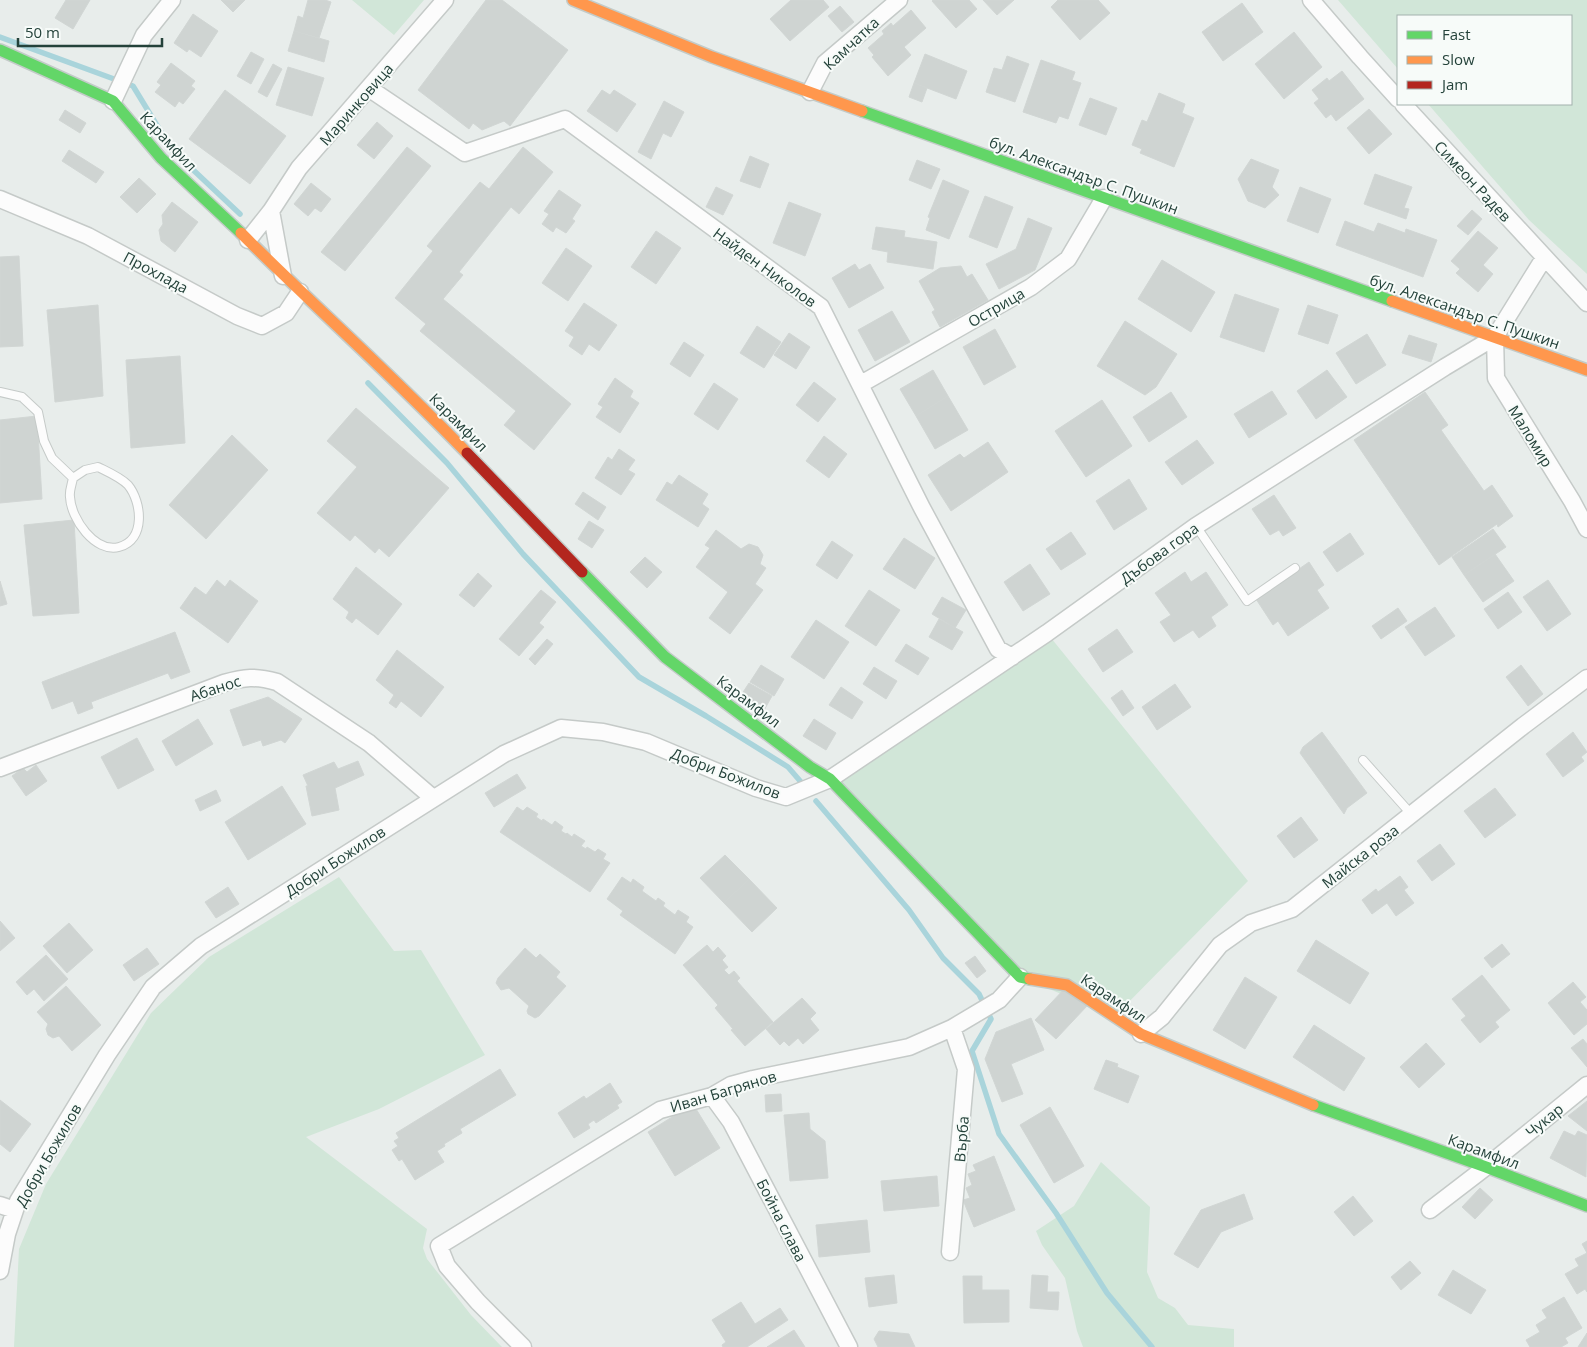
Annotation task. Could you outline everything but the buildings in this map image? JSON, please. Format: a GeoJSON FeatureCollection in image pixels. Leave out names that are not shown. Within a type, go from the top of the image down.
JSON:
{"type":"FeatureCollection","features":[{"type":"Feature","properties":{"kind":"street"},"geometry":{"type":"LineString","coordinates":[[113,101],[144,35],[172,0]]}},
{"type":"Feature","properties":{"kind":"street","name":"Маринковица"},"geometry":{"type":"LineString","coordinates":[[248,240],[271,211],[299,168],[370,89],[445,0]]}},
{"type":"Feature","properties":{"kind":"street","name":"бул. Александър С. Пушкин"},"geometry":{"type":"LineString","coordinates":[[573,0],[641,30],[810,92],[1587,370]]}},
{"type":"Feature","properties":{"kind":"street","name":"Камчатка"},"geometry":{"type":"LineString","coordinates":[[810,92],[825,63],[899,0]]}},
{"type":"Feature","properties":{"kind":"street"},"geometry":{"type":"LineString","coordinates":[[1311,0],[1397,98]]}},
{"type":"Feature","properties":{"kind":"street","name":"Карамфил"},"geometry":{"type":"LineString","coordinates":[[0,50],[113,101],[161,158],[426,410],[665,656],[810,767],[830,779],[1020,977],[1067,984],[1140,1034],[1318,1107],[1486,1167],[1587,1206]]}},
{"type":"Feature","properties":{"kind":"street","name":"Найден Николов"},"geometry":{"type":"LineString","coordinates":[[370,89],[465,153],[565,120],[821,307],[922,508],[998,649],[1012,657]]}},
{"type":"Feature","properties":{"kind":"street","name":"Симеон Радев"},"geometry":{"type":"LineString","coordinates":[[1403,105],[1587,303]]}},
{"type":"Feature","properties":{"kind":"street","name":"Острица"},"geometry":{"type":"LineString","coordinates":[[860,384],[1030,287],[1068,259],[1104,198]]}},
{"type":"Feature","properties":{"kind":"street","name":"Прохлада"},"geometry":{"type":"LineString","coordinates":[[0,200],[88,236],[237,316],[262,326],[286,313],[300,292]]}},
{"type":"Feature","properties":{"kind":"street"},"geometry":{"type":"LineString","coordinates":[[271,211],[283,276]]}},
{"type":"Feature","properties":{"kind":"street"},"geometry":{"type":"LineString","coordinates":[[1495,337],[1544,258]]}},
{"type":"Feature","properties":{"kind":"street","name":"Дъбова гора"},"geometry":{"type":"LineString","coordinates":[[830,779],[1047,633],[1196,526],[1444,366],[1495,337]]}},
{"type":"Feature","properties":{"kind":"street","name":"Маломир"},"geometry":{"type":"LineString","coordinates":[[1495,337],[1496,378],[1572,501],[1587,529]]}},
{"type":"Feature","properties":{"kind":"street","name":"Абанос"},"geometry":{"type":"LineString","coordinates":[[0,768],[224,683],[260,677],[277,682],[369,743],[433,798]]}},
{"type":"Feature","properties":{"kind":"street","name":"Майска роза"},"geometry":{"type":"LineString","coordinates":[[1140,1034],[1162,1017],[1220,945],[1251,924],[1292,909],[1523,726],[1587,678]]}},
{"type":"Feature","properties":{"kind":"street","name":"Добри Божилов"},"geometry":{"type":"LineString","coordinates":[[0,1271],[7,1234],[8,1207],[18,1201],[107,1055],[153,987],[201,946],[504,754],[561,728],[603,732],[646,742],[756,788],[786,797],[830,779]]}},
{"type":"Feature","properties":{"kind":"street","name":"Иван Багрянов"},"geometry":{"type":"LineString","coordinates":[[522,1347],[478,1302],[447,1266],[439,1246],[660,1110],[712,1096],[731,1086],[753,1079],[909,1047],[952,1028],[999,1000],[1020,977]]}},
{"type":"Feature","properties":{"kind":"street","name":"Върба"},"geometry":{"type":"LineString","coordinates":[[950,1252],[966,1069],[952,1028]]}},
{"type":"Feature","properties":{"kind":"street","name":"Чукар"},"geometry":{"type":"LineString","coordinates":[[1430,1210],[1587,1085]]}},
{"type":"Feature","properties":{"kind":"street","name":"Бойна слава"},"geometry":{"type":"LineString","coordinates":[[712,1096],[731,1122],[848,1347]]}},
{"type":"Feature","properties":{"kind":"lane"},"geometry":{"type":"LineString","coordinates":[[0,392],[22,397],[38,412],[44,441],[52,458],[73,478]]}},
{"type":"Feature","properties":{"kind":"lane"},"geometry":{"type":"LineString","coordinates":[[98,468],[114,475],[128,485],[140,514],[138,529],[131,541],[118,547],[101,545],[86,534],[76,518],[70,497],[73,478],[85,470],[98,468]]}},
{"type":"Feature","properties":{"kind":"lane"},"geometry":{"type":"LineString","coordinates":[[1196,526],[1247,601],[1295,568]]}},
{"type":"Feature","properties":{"kind":"lane"},"geometry":{"type":"LineString","coordinates":[[1363,760],[1412,815]]}},
{"type":"Feature","properties":{"kind":"green space"},"geometry":{"type":"Polygon","coordinates":[[[352,0],[424,0],[394,35],[352,0]]]}},
{"type":"Feature","properties":{"kind":"green space"},"geometry":{"type":"Polygon","coordinates":[[[1338,0],[1587,0],[1587,274],[1529,220],[1429,105],[1572,105],[1572,15],[1397,15],[1397,68],[1338,0]]]}},
{"type":"Feature","properties":{"kind":"green space"},"geometry":{"type":"Polygon","coordinates":[[[1047,633],[1248,881],[1115,1016],[1020,977],[830,779],[1047,633]]]}},
{"type":"Feature","properties":{"kind":"green space"},"geometry":{"type":"Polygon","coordinates":[[[339,877],[394,951],[421,950],[485,1055],[379,1109],[306,1137],[427,1229],[423,1248],[427,1259],[471,1315],[502,1347],[14,1347],[19,1249],[46,1184],[151,1013],[209,957],[339,877]]]}},
{"type":"Feature","properties":{"kind":"green space"},"geometry":{"type":"Polygon","coordinates":[[[1101,1162],[1150,1207],[1147,1272],[1158,1298],[1175,1308],[1188,1325],[1234,1329],[1234,1347],[1083,1347],[1077,1331],[1065,1278],[1042,1245],[1036,1231],[1074,1206],[1101,1162]]]}},
{"type":"Feature","properties":{"kind":"waterway"},"geometry":{"type":"LineString","coordinates":[[0,37],[133,86],[172,150],[240,214]]}},
{"type":"Feature","properties":{"kind":"waterway"},"geometry":{"type":"LineString","coordinates":[[368,383],[447,463],[523,554],[639,677],[788,767],[801,782]]}},
{"type":"Feature","properties":{"kind":"waterway"},"geometry":{"type":"LineString","coordinates":[[816,801],[909,910],[943,958],[979,994],[991,1019],[972,1051],[999,1134],[1056,1213],[1107,1293],[1152,1347]]}},
{"type":"Feature","properties":{"kind":"traffic: fast"},"geometry":{"type":"LineString","coordinates":[[0,50],[113,101],[161,158],[241,233]]}},
{"type":"Feature","properties":{"kind":"traffic: fast"},"geometry":{"type":"LineString","coordinates":[[862,111],[1392,301]]}},
{"type":"Feature","properties":{"kind":"traffic: fast"},"geometry":{"type":"LineString","coordinates":[[582,572],[665,657],[810,767],[830,779],[1020,977],[1030,979]]}},
{"type":"Feature","properties":{"kind":"traffic: fast"},"geometry":{"type":"LineString","coordinates":[[1313,1105],[1486,1167],[1587,1206]]}},
{"type":"Feature","properties":{"kind":"traffic: slow"},"geometry":{"type":"LineString","coordinates":[[573,0],[712,57],[862,111]]}},
{"type":"Feature","properties":{"kind":"traffic: slow"},"geometry":{"type":"LineString","coordinates":[[241,233],[467,453]]}},
{"type":"Feature","properties":{"kind":"traffic: slow"},"geometry":{"type":"LineString","coordinates":[[1392,301],[1587,370]]}},
{"type":"Feature","properties":{"kind":"traffic: slow"},"geometry":{"type":"LineString","coordinates":[[1030,979],[1067,985],[1141,1034],[1313,1105]]}},
{"type":"Feature","properties":{"kind":"traffic: jam"},"geometry":{"type":"LineString","coordinates":[[467,453],[582,572]]}}]}
